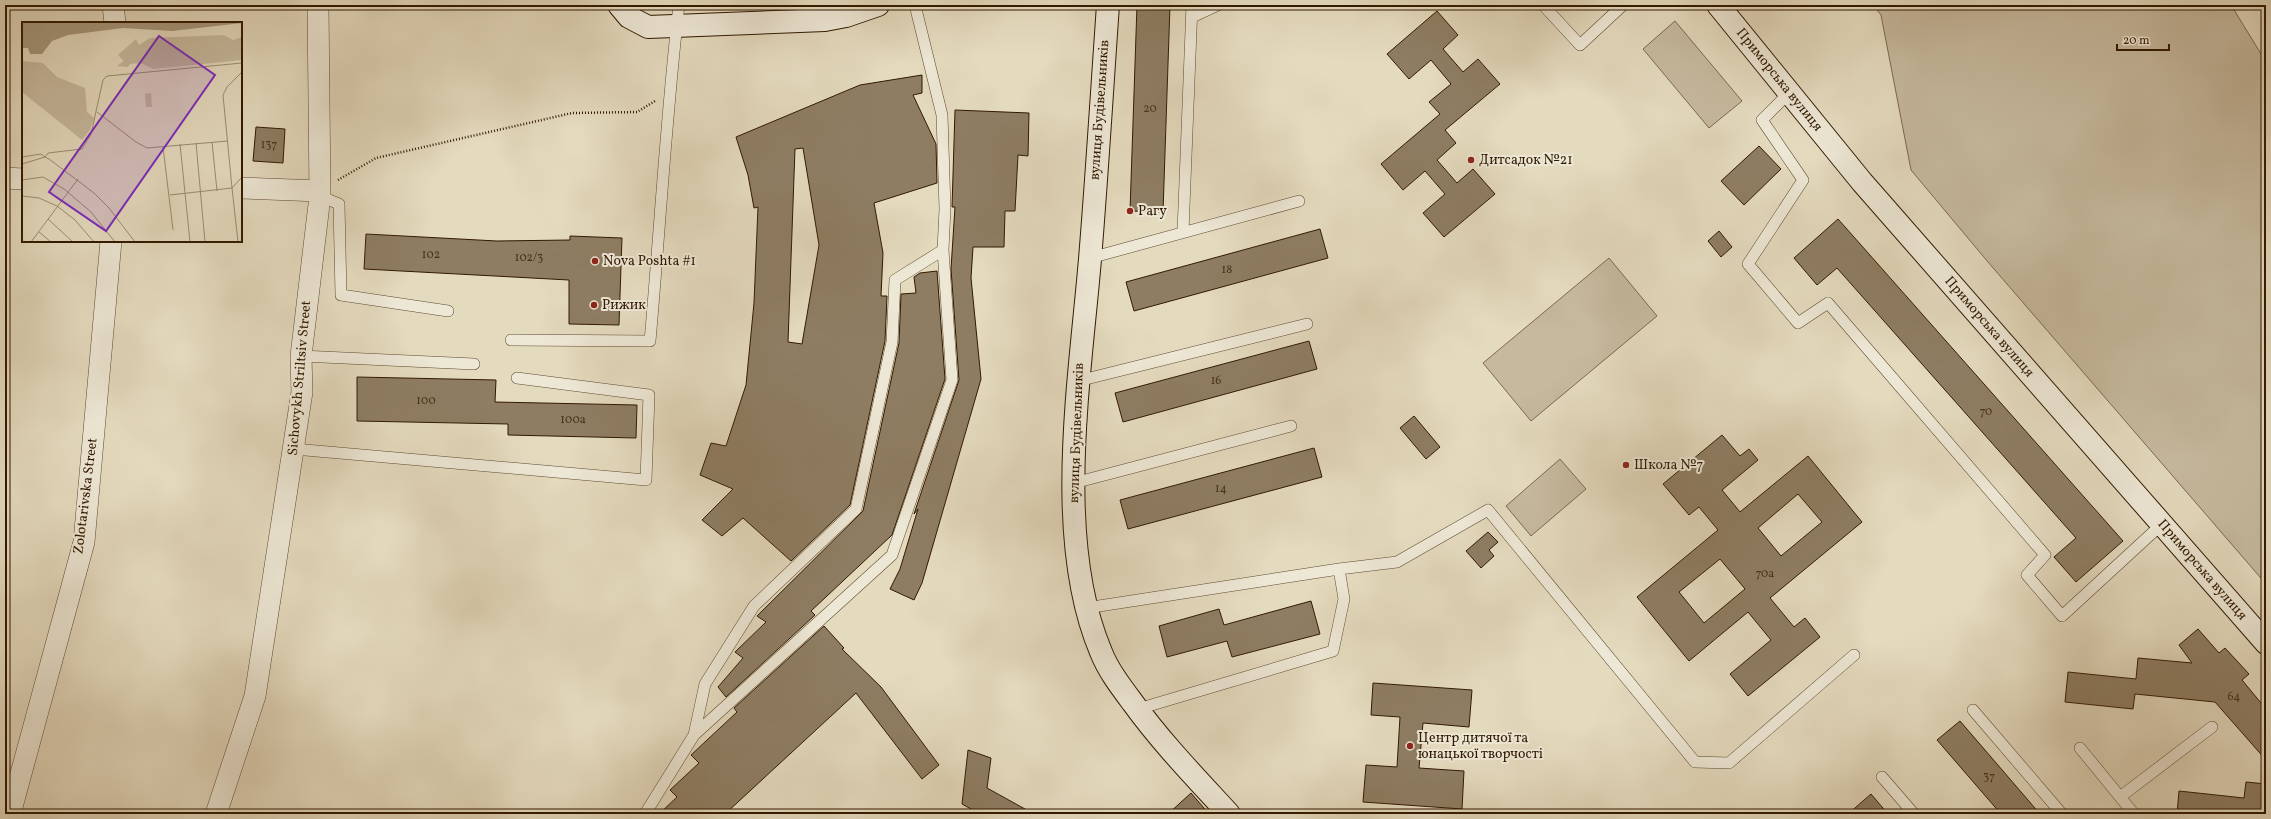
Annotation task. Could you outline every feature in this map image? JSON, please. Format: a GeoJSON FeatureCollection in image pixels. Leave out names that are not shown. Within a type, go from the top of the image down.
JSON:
{"type":"FeatureCollection","features":[{"type":"Feature","properties":{"kind":"street"},"geometry":{"type":"LineString","coordinates":[[113,5],[115,22]]}},
{"type":"Feature","properties":{"kind":"street","name":"Sichovykh Striltsiv Street"},"geometry":{"type":"LineString","coordinates":[[216,814],[255,696],[302,392],[301,356],[320,193],[318,5]]}},
{"type":"Feature","properties":{"kind":"street"},"geometry":{"type":"LineString","coordinates":[[619,5],[629,17],[648,27],[825,20],[846,16],[878,5]]}},
{"type":"Feature","properties":{"kind":"street","name":"вулиця Будівельників"},"geometry":{"type":"LineString","coordinates":[[1108,5],[1090,258],[1078,381],[1073,506],[1079,564],[1086,608],[1101,653],[1121,687],[1156,734],[1220,811]]}},
{"type":"Feature","properties":{"kind":"street","name":"Приморська вулиця"},"geometry":{"type":"LineString","coordinates":[[1718,5],[1862,182],[2266,643]]}},
{"type":"Feature","properties":{"kind":"street"},"geometry":{"type":"LineString","coordinates":[[5,178],[22,179]]}},
{"type":"Feature","properties":{"kind":"street"},"geometry":{"type":"LineString","coordinates":[[242,188],[320,193]]}},
{"type":"Feature","properties":{"kind":"street","name":"Zolotarivska Street"},"geometry":{"type":"LineString","coordinates":[[10,814],[84,542],[111,242]]}},
{"type":"Feature","properties":{"kind":"lane"},"geometry":{"type":"LineString","coordinates":[[511,340],[650,341],[661,218],[669,93],[679,5]]}},
{"type":"Feature","properties":{"kind":"lane"},"geometry":{"type":"LineString","coordinates":[[645,814],[694,735],[892,554],[952,380],[943,250],[945,209],[942,115],[915,5]]}},
{"type":"Feature","properties":{"kind":"lane"},"geometry":{"type":"LineString","coordinates":[[1183,232],[1192,5]]}},
{"type":"Feature","properties":{"kind":"lane"},"geometry":{"type":"LineString","coordinates":[[1192,16],[1218,5]]}},
{"type":"Feature","properties":{"kind":"lane"},"geometry":{"type":"LineString","coordinates":[[1544,5],[1580,45],[1623,5]]}},
{"type":"Feature","properties":{"kind":"lane"},"geometry":{"type":"LineString","coordinates":[[1789,93],[1762,120],[1803,180],[1748,264],[1798,323],[1828,303],[2045,555],[2027,574],[2062,616],[2162,524]]}},
{"type":"Feature","properties":{"kind":"lane"},"geometry":{"type":"LineString","coordinates":[[320,193],[339,204],[341,295],[448,310]]}},
{"type":"Feature","properties":{"kind":"lane"},"geometry":{"type":"LineString","coordinates":[[1090,258],[1299,201]]}},
{"type":"Feature","properties":{"kind":"lane"},"geometry":{"type":"LineString","coordinates":[[694,735],[705,684],[754,606],[856,509],[892,342],[895,280],[943,250]]}},
{"type":"Feature","properties":{"kind":"lane"},"geometry":{"type":"LineString","coordinates":[[1078,381],[1307,324]]}},
{"type":"Feature","properties":{"kind":"lane"},"geometry":{"type":"LineString","coordinates":[[301,356],[474,364]]}},
{"type":"Feature","properties":{"kind":"lane"},"geometry":{"type":"LineString","coordinates":[[294,449],[646,480],[649,395],[517,378]]}},
{"type":"Feature","properties":{"kind":"lane"},"geometry":{"type":"LineString","coordinates":[[1074,483],[1291,426]]}},
{"type":"Feature","properties":{"kind":"lane"},"geometry":{"type":"LineString","coordinates":[[1086,608],[1339,569],[1397,562],[1488,510],[1696,762],[1729,763],[1854,655]]}},
{"type":"Feature","properties":{"kind":"lane"},"geometry":{"type":"LineString","coordinates":[[1138,710],[1333,651],[1344,599],[1339,569]]}},
{"type":"Feature","properties":{"kind":"lane"},"geometry":{"type":"LineString","coordinates":[[1973,710],[2062,814]]}},
{"type":"Feature","properties":{"kind":"lane"},"geometry":{"type":"LineString","coordinates":[[2120,797],[2212,727]]}},
{"type":"Feature","properties":{"kind":"lane"},"geometry":{"type":"LineString","coordinates":[[2080,748],[2134,814]]}},
{"type":"Feature","properties":{"kind":"lane"},"geometry":{"type":"LineString","coordinates":[[1882,777],[1914,814]]}},
{"type":"Feature","properties":{"kind":"path"},"geometry":{"type":"LineString","coordinates":[[320,193],[376,158],[572,113],[637,112],[669,93]]}},
{"type":"Feature","properties":{"kind":"shaded area"},"geometry":{"type":"Polygon","coordinates":[[[1873,5],[2231,5],[2266,62],[2266,584],[1988,262],[1911,170],[1881,15],[1873,5]]]}},
{"type":"Feature","properties":{"kind":"shaded area"},"geometry":{"type":"Polygon","coordinates":[[[1675,21],[1742,101],[1709,128],[1643,49],[1675,21]]]}},
{"type":"Feature","properties":{"kind":"shaded area"},"geometry":{"type":"Polygon","coordinates":[[[1609,258],[1657,316],[1531,421],[1483,363],[1609,258]]]}},
{"type":"Feature","properties":{"kind":"shaded area"},"geometry":{"type":"Polygon","coordinates":[[[1560,459],[1586,489],[1531,536],[1506,506],[1560,459]]]}},
{"type":"Feature","properties":{"kind":"building"},"geometry":{"type":"Polygon","coordinates":[[[1137,5],[1170,5],[1163,212],[1130,211],[1137,5]]]}},
{"type":"Feature","properties":{"kind":"building"},"geometry":{"type":"Polygon","coordinates":[[[1437,11],[1458,35],[1443,49],[1463,72],[1478,59],[1500,84],[1445,130],[1456,143],[1437,160],[1457,183],[1473,169],[1495,194],[1444,237],[1423,213],[1445,194],[1425,171],[1403,190],[1381,164],[1440,114],[1429,102],[1451,84],[1431,60],[1409,79],[1387,54],[1437,11]]]}},
{"type":"Feature","properties":{"kind":"building"},"geometry":{"type":"Polygon","coordinates":[[[922,75],[922,93],[913,95],[936,144],[937,183],[874,203],[883,253],[881,296],[887,296],[885,341],[850,505],[791,561],[743,518],[722,536],[702,520],[733,489],[700,475],[711,443],[726,446],[746,385],[754,303],[758,207],[754,208],[748,175],[736,137],[860,85],[922,75]],[[803,148],[795,149],[788,342],[802,344],[819,245],[803,148]]]}},
{"type":"Feature","properties":{"kind":"building"},"geometry":{"type":"Polygon","coordinates":[[[955,110],[1029,113],[1028,156],[1018,155],[1015,211],[1005,211],[1004,247],[973,247],[971,278],[981,379],[922,583],[914,600],[890,589],[900,569],[918,509],[914,514],[959,380],[951,269],[955,207],[952,207],[955,110]]]}},
{"type":"Feature","properties":{"kind":"building"},"geometry":{"type":"Polygon","coordinates":[[[256,127],[285,129],[283,163],[253,161],[256,127]]]}},
{"type":"Feature","properties":{"kind":"building"},"geometry":{"type":"Polygon","coordinates":[[[1759,146],[1781,169],[1744,205],[1721,181],[1759,146]]]}},
{"type":"Feature","properties":{"kind":"building"},"geometry":{"type":"Polygon","coordinates":[[[1838,219],[2123,541],[2076,582],[2054,557],[2076,538],[1837,268],[1817,285],[1794,258],[1838,219]]]}},
{"type":"Feature","properties":{"kind":"building"},"geometry":{"type":"Polygon","coordinates":[[[1320,229],[1328,258],[1134,311],[1126,282],[1320,229]]]}},
{"type":"Feature","properties":{"kind":"building"},"geometry":{"type":"Polygon","coordinates":[[[1719,231],[1732,247],[1721,257],[1708,241],[1719,231]]]}},
{"type":"Feature","properties":{"kind":"building"},"geometry":{"type":"Polygon","coordinates":[[[366,234],[497,241],[570,240],[570,236],[622,238],[619,325],[569,324],[569,280],[364,269],[366,234]]]}},
{"type":"Feature","properties":{"kind":"building"},"geometry":{"type":"Polygon","coordinates":[[[937,271],[945,379],[892,535],[811,611],[815,615],[726,697],[718,687],[743,658],[735,652],[766,622],[757,616],[863,511],[899,343],[901,294],[916,293],[914,277],[920,273],[937,271]]]}},
{"type":"Feature","properties":{"kind":"building"},"geometry":{"type":"Polygon","coordinates":[[[1309,341],[1317,369],[1123,422],[1115,393],[1309,341]]]}},
{"type":"Feature","properties":{"kind":"building"},"geometry":{"type":"Polygon","coordinates":[[[357,377],[496,380],[495,402],[637,405],[636,438],[508,435],[508,424],[357,421],[357,377]]]}},
{"type":"Feature","properties":{"kind":"building"},"geometry":{"type":"Polygon","coordinates":[[[1414,416],[1440,447],[1426,459],[1400,428],[1414,416]]]}},
{"type":"Feature","properties":{"kind":"building"},"geometry":{"type":"Polygon","coordinates":[[[1722,435],[1740,456],[1749,449],[1758,460],[1722,490],[1740,512],[1808,456],[1862,522],[1770,598],[1794,627],[1805,618],[1820,637],[1748,696],[1730,674],[1771,640],[1748,612],[1689,661],[1637,597],[1718,530],[1699,507],[1689,515],[1663,484],[1722,435]],[[1798,494],[1758,528],[1781,556],[1822,522],[1798,494]],[[1720,559],[1679,592],[1704,623],[1745,589],[1720,559]]]}},
{"type":"Feature","properties":{"kind":"building"},"geometry":{"type":"Polygon","coordinates":[[[1314,448],[1322,477],[1128,529],[1120,500],[1314,448]]]}},
{"type":"Feature","properties":{"kind":"building"},"geometry":{"type":"Polygon","coordinates":[[[1488,532],[1498,542],[1489,550],[1494,556],[1481,568],[1466,551],[1488,532]]]}},
{"type":"Feature","properties":{"kind":"building"},"geometry":{"type":"Polygon","coordinates":[[[1311,601],[1320,634],[1232,657],[1227,641],[1167,657],[1159,626],[1219,609],[1224,625],[1311,601]]]}},
{"type":"Feature","properties":{"kind":"building"},"geometry":{"type":"Polygon","coordinates":[[[824,626],[844,648],[842,649],[881,687],[939,765],[922,779],[856,693],[725,814],[659,814],[677,797],[670,790],[699,763],[691,755],[737,712],[734,708],[824,626]]]}},
{"type":"Feature","properties":{"kind":"building"},"geometry":{"type":"Polygon","coordinates":[[[2198,629],[2219,653],[2225,648],[2249,674],[2242,680],[2266,709],[2266,760],[2215,702],[2135,694],[2133,709],[2065,702],[2068,672],[2136,679],[2138,658],[2192,663],[2179,645],[2198,629]]]}},
{"type":"Feature","properties":{"kind":"building","name":"Центр дитячої та юнацької творчості"},"geometry":{"type":"Polygon","coordinates":[[[1373,683],[1472,690],[1469,727],[1423,723],[1419,768],[1464,771],[1462,809],[1363,802],[1366,765],[1397,767],[1400,717],[1371,715],[1373,683]]]}},
{"type":"Feature","properties":{"kind":"building"},"geometry":{"type":"Polygon","coordinates":[[[1960,721],[2040,814],[2001,814],[1937,740],[1960,721]]]}},
{"type":"Feature","properties":{"kind":"building"},"geometry":{"type":"Polygon","coordinates":[[[968,750],[991,758],[987,788],[1034,814],[980,814],[962,804],[968,750]]]}},
{"type":"Feature","properties":{"kind":"building"},"geometry":{"type":"Polygon","coordinates":[[[2246,782],[2266,784],[2266,814],[2177,814],[2179,791],[2244,798],[2246,782]]]}},
{"type":"Feature","properties":{"kind":"building"},"geometry":{"type":"Polygon","coordinates":[[[1191,793],[1209,814],[1168,814],[1191,793]]]}},
{"type":"Feature","properties":{"kind":"building"},"geometry":{"type":"Polygon","coordinates":[[[1871,794],[1888,814],[1848,814],[1871,794]]]}},
{"type":"Feature","properties":{"kind":"place","name":"Дитсадок №21"},"geometry":{"type":"Point","coordinates":[1471,160]}},
{"type":"Feature","properties":{"kind":"place","name":"Рагу"},"geometry":{"type":"Point","coordinates":[1130,211]}},
{"type":"Feature","properties":{"kind":"place","name":"Nova Poshta #1"},"geometry":{"type":"Point","coordinates":[595,261]}},
{"type":"Feature","properties":{"kind":"place","name":"Рижик"},"geometry":{"type":"Point","coordinates":[594,305]}},
{"type":"Feature","properties":{"kind":"place","name":"Школа №7"},"geometry":{"type":"Point","coordinates":[1626,465]}},
{"type":"Feature","properties":{"kind":"place","name":"Центр дитячої та юнацької творчості"},"geometry":{"type":"Point","coordinates":[1410,746]}}]}
